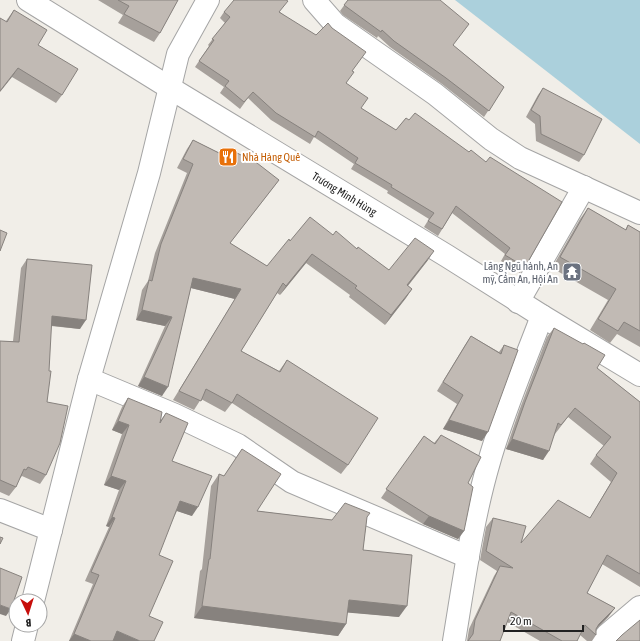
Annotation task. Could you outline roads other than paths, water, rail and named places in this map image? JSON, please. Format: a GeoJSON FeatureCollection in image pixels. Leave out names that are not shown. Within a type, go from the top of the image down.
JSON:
{"type":"FeatureCollection","features":[{"type":"Feature","properties":{"kind":"street","name":"Trương Minh Hùng"},"geometry":{"type":"LineString","coordinates":[[28,0],[447,256],[518,302],[640,375]]}},
{"type":"Feature","properties":{"kind":"street"},"geometry":{"type":"LineString","coordinates":[[35,593],[89,379],[149,173],[178,54],[208,0]]}},
{"type":"Feature","properties":{"kind":"street"},"geometry":{"type":"LineString","coordinates":[[314,0],[335,24],[435,94],[491,139],[520,158],[640,213]]}},
{"type":"Feature","properties":{"kind":"street"},"geometry":{"type":"LineString","coordinates":[[518,302],[584,187]]}},
{"type":"Feature","properties":{"kind":"street"},"geometry":{"type":"LineString","coordinates":[[454,641],[480,495],[496,439],[542,316]]}},
{"type":"Feature","properties":{"kind":"street"},"geometry":{"type":"LineString","coordinates":[[89,379],[175,415],[238,445],[292,482],[468,557]]}},
{"type":"Feature","properties":{"kind":"street"},"geometry":{"type":"LineString","coordinates":[[0,510],[51,530]]}},
{"type":"Feature","properties":{"kind":"street"},"geometry":{"type":"LineString","coordinates":[[602,641],[640,607]]}},
{"type":"Feature","properties":{"kind":"water"},"geometry":{"type":"Polygon","coordinates":[[[455,0],[640,0],[640,144],[455,0]]]}},
{"type":"Feature","properties":{"kind":"place","name":"Nhà Hàng Quê"},"geometry":{"type":"Point","coordinates":[228,157]}},
{"type":"Feature","properties":{"kind":"place","name":"Lăng Ngũ hành, An mỹ, Cẩm An, Hội An"},"geometry":{"type":"Point","coordinates":[572,272]}}]}
